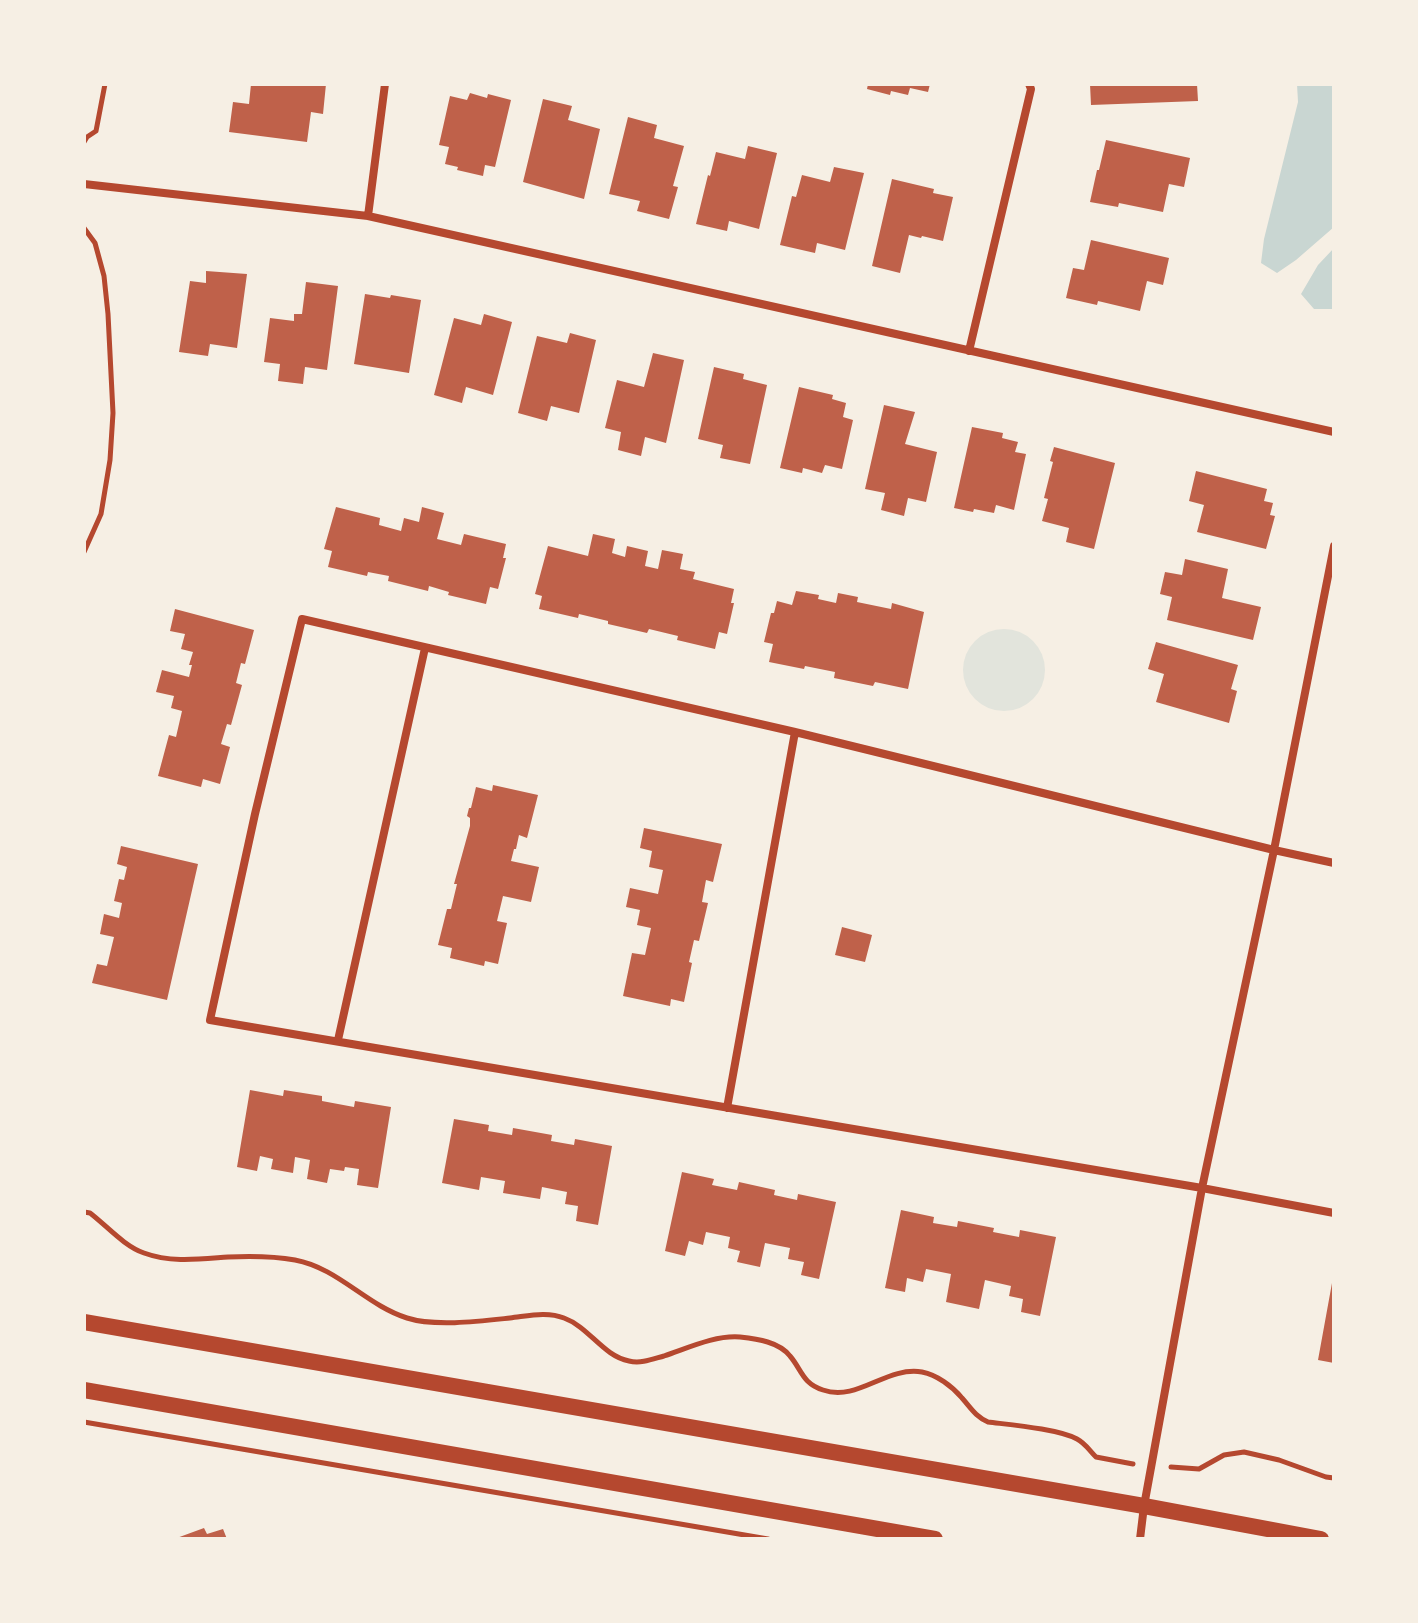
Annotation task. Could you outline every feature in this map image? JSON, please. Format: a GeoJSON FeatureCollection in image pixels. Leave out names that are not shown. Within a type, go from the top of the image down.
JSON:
{"type":"FeatureCollection","features":[{"type":"Feature","properties":{"kind":"main road"},"geometry":{"type":"LineString","coordinates":[[84,1322],[1321,1539]]}},
{"type":"Feature","properties":{"kind":"main road"},"geometry":{"type":"LineString","coordinates":[[84,1390],[935,1539]]}},
{"type":"Feature","properties":{"kind":"street"},"geometry":{"type":"LineString","coordinates":[[368,216],[385,84]]}},
{"type":"Feature","properties":{"kind":"street"},"geometry":{"type":"LineString","coordinates":[[969,351],[1031,89],[1029,84]]}},
{"type":"Feature","properties":{"kind":"street"},"geometry":{"type":"LineString","coordinates":[[84,184],[368,216],[1334,432]]}},
{"type":"Feature","properties":{"kind":"street"},"geometry":{"type":"LineString","coordinates":[[1140,1539],[1202,1188],[1274,850],[1334,546]]}},
{"type":"Feature","properties":{"kind":"street"},"geometry":{"type":"LineString","coordinates":[[1334,863],[795,732],[302,619],[210,1020],[1334,1213]]}},
{"type":"Feature","properties":{"kind":"street"},"geometry":{"type":"LineString","coordinates":[[338,1040],[425,648]]}},
{"type":"Feature","properties":{"kind":"street"},"geometry":{"type":"LineString","coordinates":[[727,1108],[795,732]]}},
{"type":"Feature","properties":{"kind":"path"},"geometry":{"type":"LineString","coordinates":[[84,142],[96,131],[105,84]]}},
{"type":"Feature","properties":{"kind":"path"},"geometry":{"type":"LineString","coordinates":[[84,228],[95,243],[104,276],[113,413],[110,460],[101,514],[84,552]]}},
{"type":"Feature","properties":{"kind":"path"},"geometry":{"type":"LineString","coordinates":[[84,1212],[90,1213],[131,1246],[160,1257],[191,1260],[270,1257],[320,1267],[408,1318],[446,1322],[484,1321],[552,1314],[578,1325],[610,1353],[631,1362],[645,1362],[716,1339],[738,1337],[760,1340],[778,1346],[790,1355],[804,1378],[812,1386],[827,1392],[862,1389],[899,1373],[919,1372],[934,1376],[949,1386],[979,1418],[1077,1439],[1096,1457],[1120,1463],[1199,1469],[1224,1455],[1244,1452],[1334,1478]]}},
{"type":"Feature","properties":{"kind":"path"},"geometry":{"type":"LineString","coordinates":[[84,1422],[768,1539]]}},
{"type":"Feature","properties":{"kind":"shaded area"},"geometry":{"type":"Polygon","coordinates":[[[1297,84],[1334,84],[1334,227],[1277,273],[1261,263],[1264,239],[1298,102],[1297,84]]]}},
{"type":"Feature","properties":{"kind":"shaded area"},"geometry":{"type":"Polygon","coordinates":[[[1334,248],[1334,309],[1314,309],[1301,294],[1318,265],[1334,248]]]}},
{"type":"Feature","properties":{"kind":"shaded area"},"geometry":{"type":"Polygon","coordinates":[[[1004,629],[1020,632],[1033,641],[1042,654],[1045,670],[1042,686],[1033,699],[1020,708],[1004,711],[988,708],[975,699],[966,686],[963,670],[966,654],[975,641],[988,632],[1004,629]]]}},
{"type":"Feature","properties":{"kind":"building"},"geometry":{"type":"Polygon","coordinates":[[[251,84],[326,84],[323,114],[311,112],[307,142],[229,132],[233,102],[249,104],[251,84]]]}},
{"type":"Feature","properties":{"kind":"building"},"geometry":{"type":"Polygon","coordinates":[[[868,84],[930,84],[928,92],[910,88],[908,95],[891,91],[890,95],[867,89],[868,84]]]}},
{"type":"Feature","properties":{"kind":"building"},"geometry":{"type":"Polygon","coordinates":[[[1090,84],[1197,84],[1198,101],[1091,105],[1090,84]]]}},
{"type":"Feature","properties":{"kind":"building"},"geometry":{"type":"Polygon","coordinates":[[[470,93],[511,100],[495,167],[485,165],[483,176],[445,164],[449,147],[439,145],[450,96],[467,100],[470,93]]]}},
{"type":"Feature","properties":{"kind":"building"},"geometry":{"type":"Polygon","coordinates":[[[543,99],[572,106],[568,120],[600,129],[584,199],[523,182],[543,99]]]}},
{"type":"Feature","properties":{"kind":"building"},"geometry":{"type":"Polygon","coordinates":[[[628,117],[657,125],[654,138],[684,146],[673,186],[678,187],[669,219],[637,211],[640,201],[609,194],[628,117]]]}},
{"type":"Feature","properties":{"kind":"building"},"geometry":{"type":"Polygon","coordinates":[[[1106,140],[1190,158],[1184,187],[1169,184],[1163,212],[1119,203],[1118,207],[1090,202],[1106,140]]]}},
{"type":"Feature","properties":{"kind":"building"},"geometry":{"type":"Polygon","coordinates":[[[748,146],[777,153],[759,229],[729,221],[727,231],[696,224],[716,152],[745,159],[748,146]]]}},
{"type":"Feature","properties":{"kind":"building"},"geometry":{"type":"Polygon","coordinates":[[[834,167],[864,173],[845,250],[817,243],[815,253],[780,245],[792,196],[796,197],[802,175],[830,182],[834,167]]]}},
{"type":"Feature","properties":{"kind":"building"},"geometry":{"type":"Polygon","coordinates":[[[892,179],[953,197],[943,241],[909,235],[900,273],[872,266],[892,179]]]}},
{"type":"Feature","properties":{"kind":"building"},"geometry":{"type":"Polygon","coordinates":[[[1091,240],[1169,258],[1163,285],[1147,281],[1140,311],[1098,301],[1097,305],[1066,298],[1073,268],[1084,270],[1091,240]]]}},
{"type":"Feature","properties":{"kind":"building"},"geometry":{"type":"Polygon","coordinates":[[[206,271],[247,274],[237,348],[210,344],[208,356],[179,352],[190,281],[206,283],[206,271]]]}},
{"type":"Feature","properties":{"kind":"building"},"geometry":{"type":"Polygon","coordinates":[[[306,282],[338,286],[327,370],[305,367],[303,384],[278,381],[280,364],[264,362],[270,318],[294,321],[294,314],[302,314],[306,282]]]}},
{"type":"Feature","properties":{"kind":"building"},"geometry":{"type":"Polygon","coordinates":[[[365,294],[421,300],[409,373],[354,364],[365,294]]]}},
{"type":"Feature","properties":{"kind":"building"},"geometry":{"type":"Polygon","coordinates":[[[484,314],[512,322],[493,395],[466,387],[462,403],[434,395],[454,318],[481,325],[484,314]]]}},
{"type":"Feature","properties":{"kind":"building"},"geometry":{"type":"Polygon","coordinates":[[[570,333],[596,340],[579,413],[551,406],[547,421],[518,413],[537,336],[567,343],[570,333]]]}},
{"type":"Feature","properties":{"kind":"building"},"geometry":{"type":"Polygon","coordinates":[[[653,353],[684,360],[666,443],[645,437],[641,456],[618,450],[621,432],[605,428],[617,380],[644,387],[653,353]]]}},
{"type":"Feature","properties":{"kind":"building"},"geometry":{"type":"Polygon","coordinates":[[[714,367],[744,374],[743,379],[767,385],[750,464],[720,458],[723,445],[698,439],[714,367]]]}},
{"type":"Feature","properties":{"kind":"building"},"geometry":{"type":"Polygon","coordinates":[[[799,387],[833,395],[832,399],[846,403],[843,417],[853,420],[842,469],[825,465],[822,473],[803,468],[802,473],[780,468],[799,387]]]}},
{"type":"Feature","properties":{"kind":"building"},"geometry":{"type":"Polygon","coordinates":[[[884,405],[915,412],[905,444],[937,452],[926,502],[908,498],[904,516],[881,510],[885,493],[865,489],[884,405]]]}},
{"type":"Feature","properties":{"kind":"building"},"geometry":{"type":"Polygon","coordinates":[[[972,427],[1003,433],[1002,438],[1018,442],[1015,452],[1026,454],[1014,510],[996,505],[994,513],[954,508],[972,427]]]}},
{"type":"Feature","properties":{"kind":"building"},"geometry":{"type":"Polygon","coordinates":[[[1054,447],[1115,463],[1094,549],[1066,542],[1069,528],[1042,521],[1048,499],[1044,498],[1054,447]]]}},
{"type":"Feature","properties":{"kind":"building"},"geometry":{"type":"Polygon","coordinates":[[[1196,471],[1267,489],[1264,501],[1273,503],[1270,515],[1275,516],[1266,549],[1197,532],[1204,505],[1189,501],[1196,471]]]}},
{"type":"Feature","properties":{"kind":"building"},"geometry":{"type":"Polygon","coordinates":[[[336,507],[380,518],[379,525],[401,531],[404,518],[419,522],[422,507],[444,513],[437,539],[461,545],[464,534],[506,544],[503,558],[506,558],[498,589],[490,587],[486,604],[448,595],[449,592],[429,586],[428,591],[388,581],[389,576],[368,572],[367,576],[328,567],[332,551],[324,549],[336,507]]]}},
{"type":"Feature","properties":{"kind":"building"},"geometry":{"type":"Polygon","coordinates":[[[593,534],[615,539],[612,553],[625,557],[627,546],[648,551],[645,566],[658,569],[662,550],[683,554],[680,569],[695,572],[693,579],[734,589],[727,634],[719,632],[715,649],[677,640],[678,636],[649,629],[647,633],[579,614],[578,618],[539,609],[542,596],[535,594],[548,546],[588,556],[593,534]]]}},
{"type":"Feature","properties":{"kind":"building"},"geometry":{"type":"Polygon","coordinates":[[[1185,559],[1228,569],[1222,598],[1261,607],[1253,640],[1167,620],[1172,597],[1160,594],[1165,572],[1182,575],[1185,559]]]}},
{"type":"Feature","properties":{"kind":"building"},"geometry":{"type":"Polygon","coordinates":[[[796,591],[819,595],[818,599],[836,603],[838,593],[858,597],[857,602],[891,609],[892,603],[924,612],[908,689],[875,682],[873,686],[834,678],[835,672],[769,662],[773,644],[764,642],[771,613],[774,613],[777,601],[792,605],[796,591]]]}},
{"type":"Feature","properties":{"kind":"building"},"geometry":{"type":"Polygon","coordinates":[[[175,609],[254,630],[245,664],[241,663],[236,683],[242,685],[231,725],[227,724],[221,744],[230,747],[220,784],[203,779],[201,787],[158,776],[169,735],[176,737],[182,711],[171,708],[174,696],[156,692],[162,670],[189,677],[192,665],[189,665],[193,652],[181,649],[185,634],[170,631],[175,609]]]}},
{"type":"Feature","properties":{"kind":"building"},"geometry":{"type":"Polygon","coordinates":[[[1156,642],[1238,665],[1231,689],[1237,691],[1229,723],[1156,702],[1164,674],[1148,669],[1156,642]]]}},
{"type":"Feature","properties":{"kind":"building"},"geometry":{"type":"Polygon","coordinates":[[[493,785],[538,795],[527,838],[519,835],[511,861],[539,867],[531,902],[503,896],[497,921],[507,923],[498,964],[485,961],[484,966],[450,958],[452,948],[438,945],[447,909],[451,909],[457,884],[454,884],[470,826],[467,816],[476,787],[492,791],[493,785]]]}},
{"type":"Feature","properties":{"kind":"building"},"geometry":{"type":"Polygon","coordinates":[[[644,828],[722,844],[713,882],[706,880],[702,902],[708,903],[699,941],[694,940],[684,1002],[671,999],[670,1006],[623,996],[632,953],[645,955],[651,928],[637,925],[640,910],[626,907],[630,888],[658,894],[663,870],[649,867],[652,851],[640,848],[644,828]]]}},
{"type":"Feature","properties":{"kind":"building"},"geometry":{"type":"Polygon","coordinates":[[[121,846],[198,864],[167,1000],[92,983],[97,964],[107,966],[114,937],[100,934],[104,914],[119,918],[122,903],[114,901],[119,879],[124,880],[127,867],[117,864],[121,846]]]}},
{"type":"Feature","properties":{"kind":"building"},"geometry":{"type":"Polygon","coordinates":[[[842,927],[872,935],[865,962],[835,955],[842,927]]]}},
{"type":"Feature","properties":{"kind":"building"},"geometry":{"type":"Polygon","coordinates":[[[250,1090],[283,1096],[284,1090],[322,1096],[322,1101],[354,1107],[355,1101],[391,1107],[378,1188],[357,1185],[359,1169],[345,1167],[344,1171],[330,1169],[327,1183],[307,1179],[310,1160],[295,1157],[293,1173],[271,1169],[273,1159],[260,1156],[257,1171],[237,1167],[250,1090]]]}},
{"type":"Feature","properties":{"kind":"building"},"geometry":{"type":"Polygon","coordinates":[[[454,1119],[489,1125],[488,1131],[512,1135],[513,1128],[552,1135],[551,1141],[574,1145],[575,1139],[612,1146],[598,1225],[576,1221],[578,1206],[565,1204],[567,1192],[542,1187],[540,1199],[503,1193],[505,1181],[481,1177],[479,1190],[442,1183],[454,1119]]]}},
{"type":"Feature","properties":{"kind":"building"},"geometry":{"type":"Polygon","coordinates":[[[682,1172],[714,1179],[712,1185],[737,1190],[739,1182],[775,1190],[774,1195],[797,1200],[798,1194],[836,1202],[819,1279],[801,1275],[804,1262],[788,1259],[790,1248],[765,1243],[760,1267],[737,1262],[740,1251],[728,1248],[730,1237],[706,1232],[703,1245],[689,1241],[685,1256],[665,1251],[682,1172]]]}},
{"type":"Feature","properties":{"kind":"building"},"geometry":{"type":"Polygon","coordinates":[[[901,1210],[934,1217],[933,1223],[957,1227],[958,1221],[1019,1237],[1020,1230],[1056,1237],[1040,1316],[1021,1312],[1023,1299],[1009,1296],[1011,1286],[985,1280],[979,1309],[946,1302],[951,1274],[926,1269],[923,1282],[907,1278],[905,1292],[885,1288],[901,1210]]]}},
{"type":"Feature","properties":{"kind":"building"},"geometry":{"type":"Polygon","coordinates":[[[1334,1283],[1334,1363],[1318,1360],[1334,1283]]]}},
{"type":"Feature","properties":{"kind":"building"},"geometry":{"type":"Polygon","coordinates":[[[204,1528],[207,1534],[223,1529],[227,1539],[174,1539],[204,1528]]]}}]}
